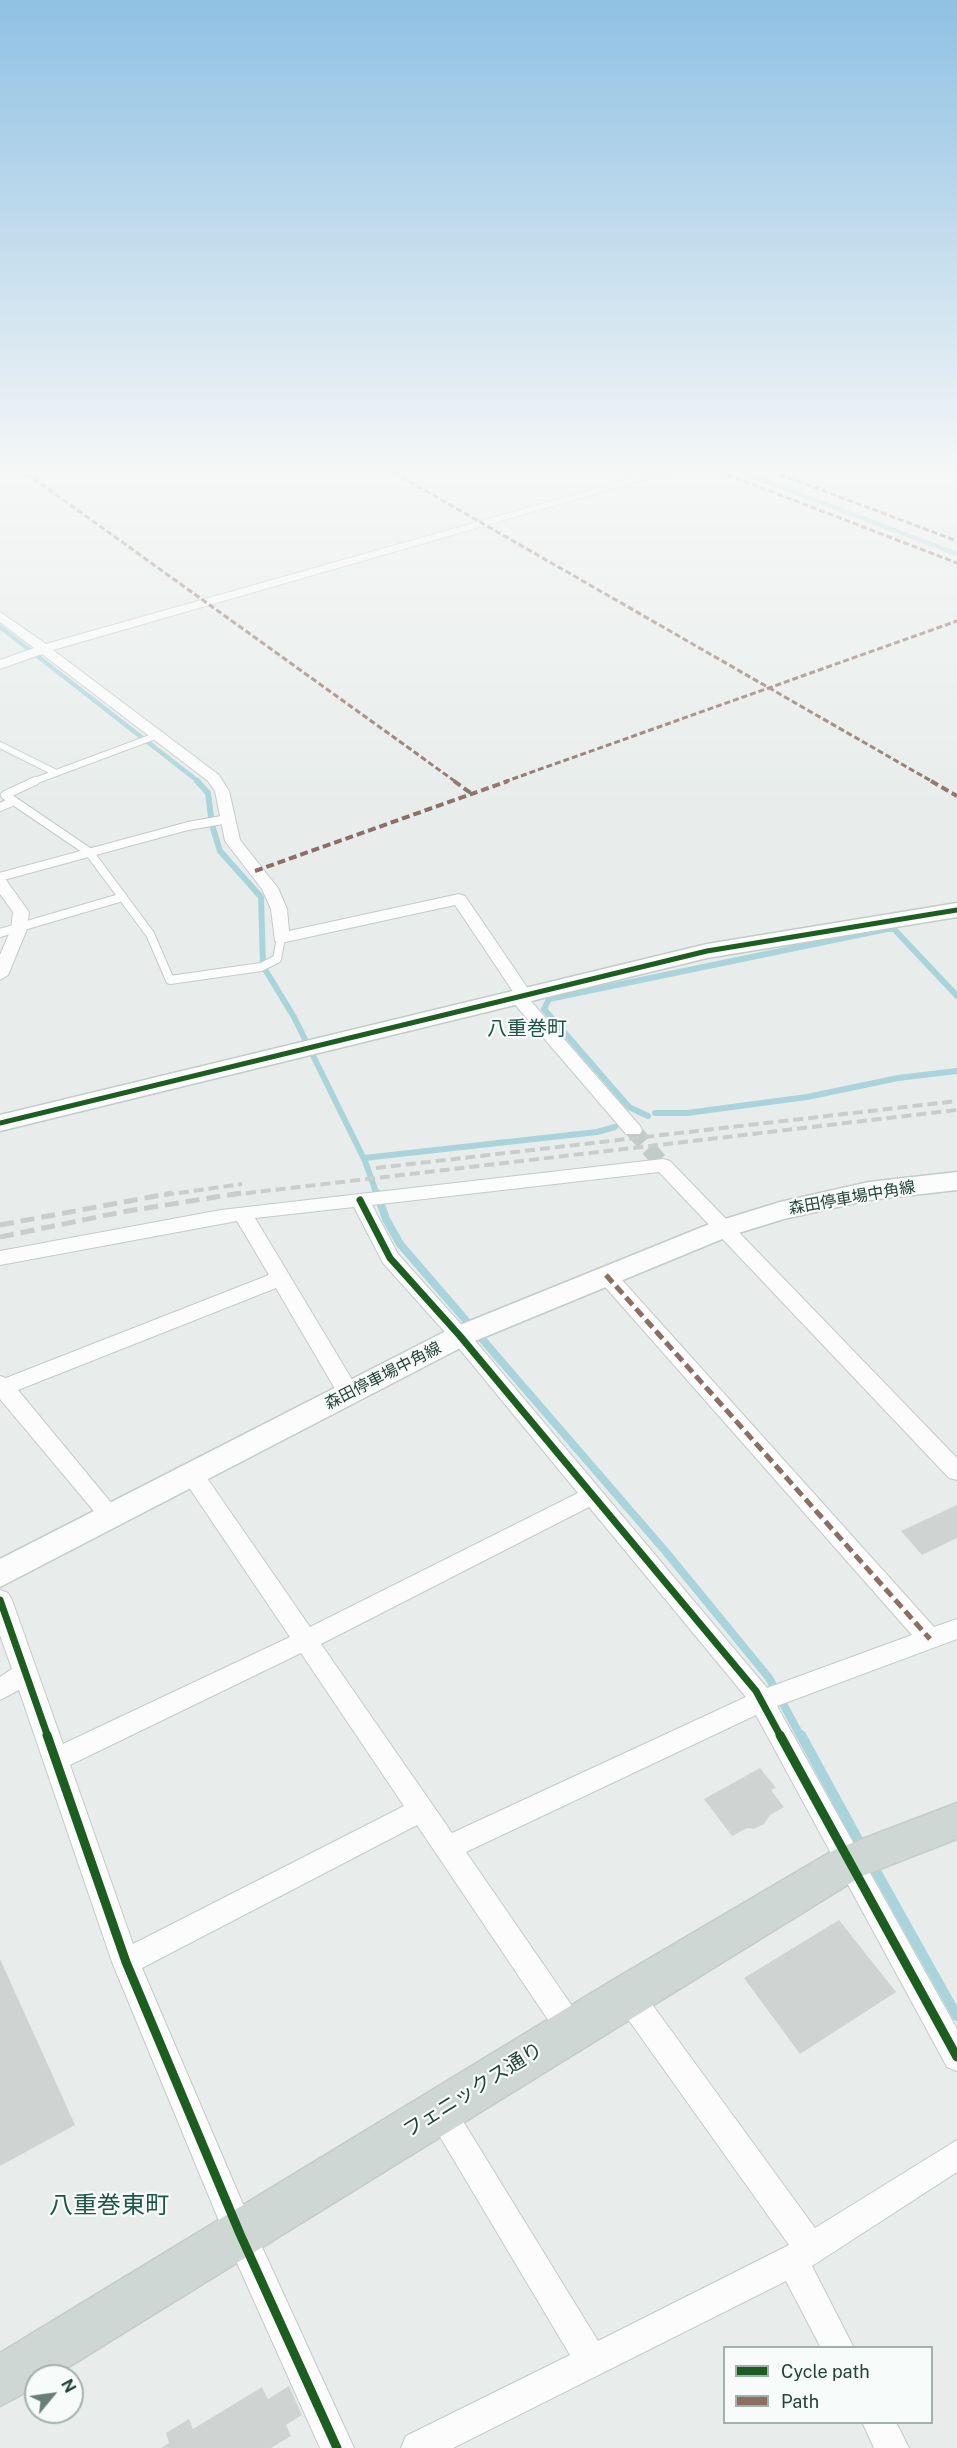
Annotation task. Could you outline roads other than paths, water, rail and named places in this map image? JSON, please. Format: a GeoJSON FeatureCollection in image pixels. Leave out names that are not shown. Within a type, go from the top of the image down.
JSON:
{"type":"FeatureCollection","features":[{"type":"Feature","properties":{"kind":"main road","name":"フェニックス通り"},"geometry":{"type":"LineString","coordinates":[[0,2380],[571,2029],[848,1863],[910,1837],[957,1821]]}},
{"type":"Feature","properties":{"kind":"street"},"geometry":{"type":"LineString","coordinates":[[0,665],[37,651],[278,582]]}},
{"type":"Feature","properties":{"kind":"street"},"geometry":{"type":"LineString","coordinates":[[0,616],[37,651],[214,778],[222,790],[224,820],[239,852],[270,888],[279,909],[281,938],[459,899],[522,996],[633,1130]]}},
{"type":"Feature","properties":{"kind":"street"},"geometry":{"type":"LineString","coordinates":[[0,883],[21,912],[19,929],[0,975]]}},
{"type":"Feature","properties":{"kind":"street"},"geometry":{"type":"LineString","coordinates":[[0,1122],[707,951],[957,910]]}},
{"type":"Feature","properties":{"kind":"street"},"geometry":{"type":"LineString","coordinates":[[0,1258],[243,1214],[663,1165],[957,1472]]}},
{"type":"Feature","properties":{"kind":"street","name":"森田停車場中角線"},"geometry":{"type":"LineString","coordinates":[[0,1574],[471,1331],[606,1275],[722,1229],[833,1197],[957,1180]]}},
{"type":"Feature","properties":{"kind":"street"},"geometry":{"type":"LineString","coordinates":[[360,1200],[390,1258],[471,1331],[593,1495],[762,1701],[848,1863],[957,2057]]}},
{"type":"Feature","properties":{"kind":"street"},"geometry":{"type":"LineString","coordinates":[[243,1214],[349,1393]]}},
{"type":"Feature","properties":{"kind":"street"},"geometry":{"type":"LineString","coordinates":[[606,1275],[930,1639]]}},
{"type":"Feature","properties":{"kind":"street"},"geometry":{"type":"LineString","coordinates":[[111,1516],[1,1387],[281,1278]]}},
{"type":"Feature","properties":{"kind":"street"},"geometry":{"type":"LineString","coordinates":[[192,1474],[308,1640],[571,2029]]}},
{"type":"Feature","properties":{"kind":"street"},"geometry":{"type":"LineString","coordinates":[[57,1759],[308,1640],[593,1495]]}},
{"type":"Feature","properties":{"kind":"street"},"geometry":{"type":"LineString","coordinates":[[0,1600],[126,1962],[240,2234],[337,2448]]}},
{"type":"Feature","properties":{"kind":"street"},"geometry":{"type":"LineString","coordinates":[[448,1848],[762,1701],[957,1629]]}},
{"type":"Feature","properties":{"kind":"street"},"geometry":{"type":"LineString","coordinates":[[0,1690],[26,1674]]}},
{"type":"Feature","properties":{"kind":"street"},"geometry":{"type":"LineString","coordinates":[[126,1962],[422,1809]]}},
{"type":"Feature","properties":{"kind":"street"},"geometry":{"type":"LineString","coordinates":[[628,1995],[802,2256],[837,2346]]}},
{"type":"Feature","properties":{"kind":"street"},"geometry":{"type":"LineString","coordinates":[[440,2110],[592,2361]]}},
{"type":"Feature","properties":{"kind":"street"},"geometry":{"type":"LineString","coordinates":[[418,2448],[802,2256],[957,2155]]}},
{"type":"Feature","properties":{"kind":"street"},"geometry":{"type":"LineString","coordinates":[[879,2424],[892,2448]]}},
{"type":"Feature","properties":{"kind":"lane"},"geometry":{"type":"LineString","coordinates":[[154,737],[54,772],[5,795],[88,852],[150,934],[170,980],[261,967],[277,959],[281,938]]}},
{"type":"Feature","properties":{"kind":"lane"},"geometry":{"type":"LineString","coordinates":[[0,745],[54,772]]}},
{"type":"Feature","properties":{"kind":"lane"},"geometry":{"type":"LineString","coordinates":[[0,807],[14,801]]}},
{"type":"Feature","properties":{"kind":"lane"},"geometry":{"type":"LineString","coordinates":[[0,877],[88,852],[207,822],[224,820]]}},
{"type":"Feature","properties":{"kind":"lane"},"geometry":{"type":"LineString","coordinates":[[0,933],[123,897]]}},
{"type":"Feature","properties":{"kind":"waterway"},"geometry":{"type":"LineString","coordinates":[[0,627],[199,782]]}},
{"type":"Feature","properties":{"kind":"waterway"},"geometry":{"type":"LineString","coordinates":[[197,781],[208,793],[212,825],[220,851],[261,897],[263,966],[294,1017],[365,1161],[377,1195]]}},
{"type":"Feature","properties":{"kind":"waterway"},"geometry":{"type":"LineString","coordinates":[[648,1116],[629,1107],[544,1009],[549,999],[887,929],[894,929],[957,996]]}},
{"type":"Feature","properties":{"kind":"waterway"},"geometry":{"type":"LineString","coordinates":[[655,1113],[687,1113],[807,1097],[898,1078],[957,1071]]}},
{"type":"Feature","properties":{"kind":"waterway"},"geometry":{"type":"LineString","coordinates":[[364,1158],[597,1132],[615,1127]]}},
{"type":"Feature","properties":{"kind":"waterway"},"geometry":{"type":"LineString","coordinates":[[377,1193],[386,1219],[400,1244],[666,1552],[769,1678],[801,1737]]}},
{"type":"Feature","properties":{"kind":"waterway"},"geometry":{"type":"LineString","coordinates":[[801,1735],[862,1847]]}},
{"type":"Feature","properties":{"kind":"waterway"},"geometry":{"type":"LineString","coordinates":[[872,1864],[957,2016]]}},
{"type":"Feature","properties":{"kind":"tunnel"},"geometry":{"type":"LineString","coordinates":[[633,1130],[663,1165]]}},
{"type":"Feature","properties":{"kind":"railway"},"geometry":{"type":"LineString","coordinates":[[376,1168],[957,1101]]}},
{"type":"Feature","properties":{"kind":"railway"},"geometry":{"type":"LineString","coordinates":[[231,1195],[957,1110]]}},
{"type":"Feature","properties":{"kind":"railway"},"geometry":{"type":"LineString","coordinates":[[164,1195],[242,1184]]}},
{"type":"Feature","properties":{"kind":"railway"},"geometry":{"type":"LineString","coordinates":[[0,1225],[172,1193]]}},
{"type":"Feature","properties":{"kind":"railway"},"geometry":{"type":"LineString","coordinates":[[0,1237],[122,1212],[241,1193]]}},
{"type":"Feature","properties":{"kind":"district","name":"八重巻町"},"geometry":{"type":"Point","coordinates":[527,1029]}},
{"type":"Feature","properties":{"kind":"district","name":"八重巻東町"},"geometry":{"type":"Point","coordinates":[109,2206]}}]}
